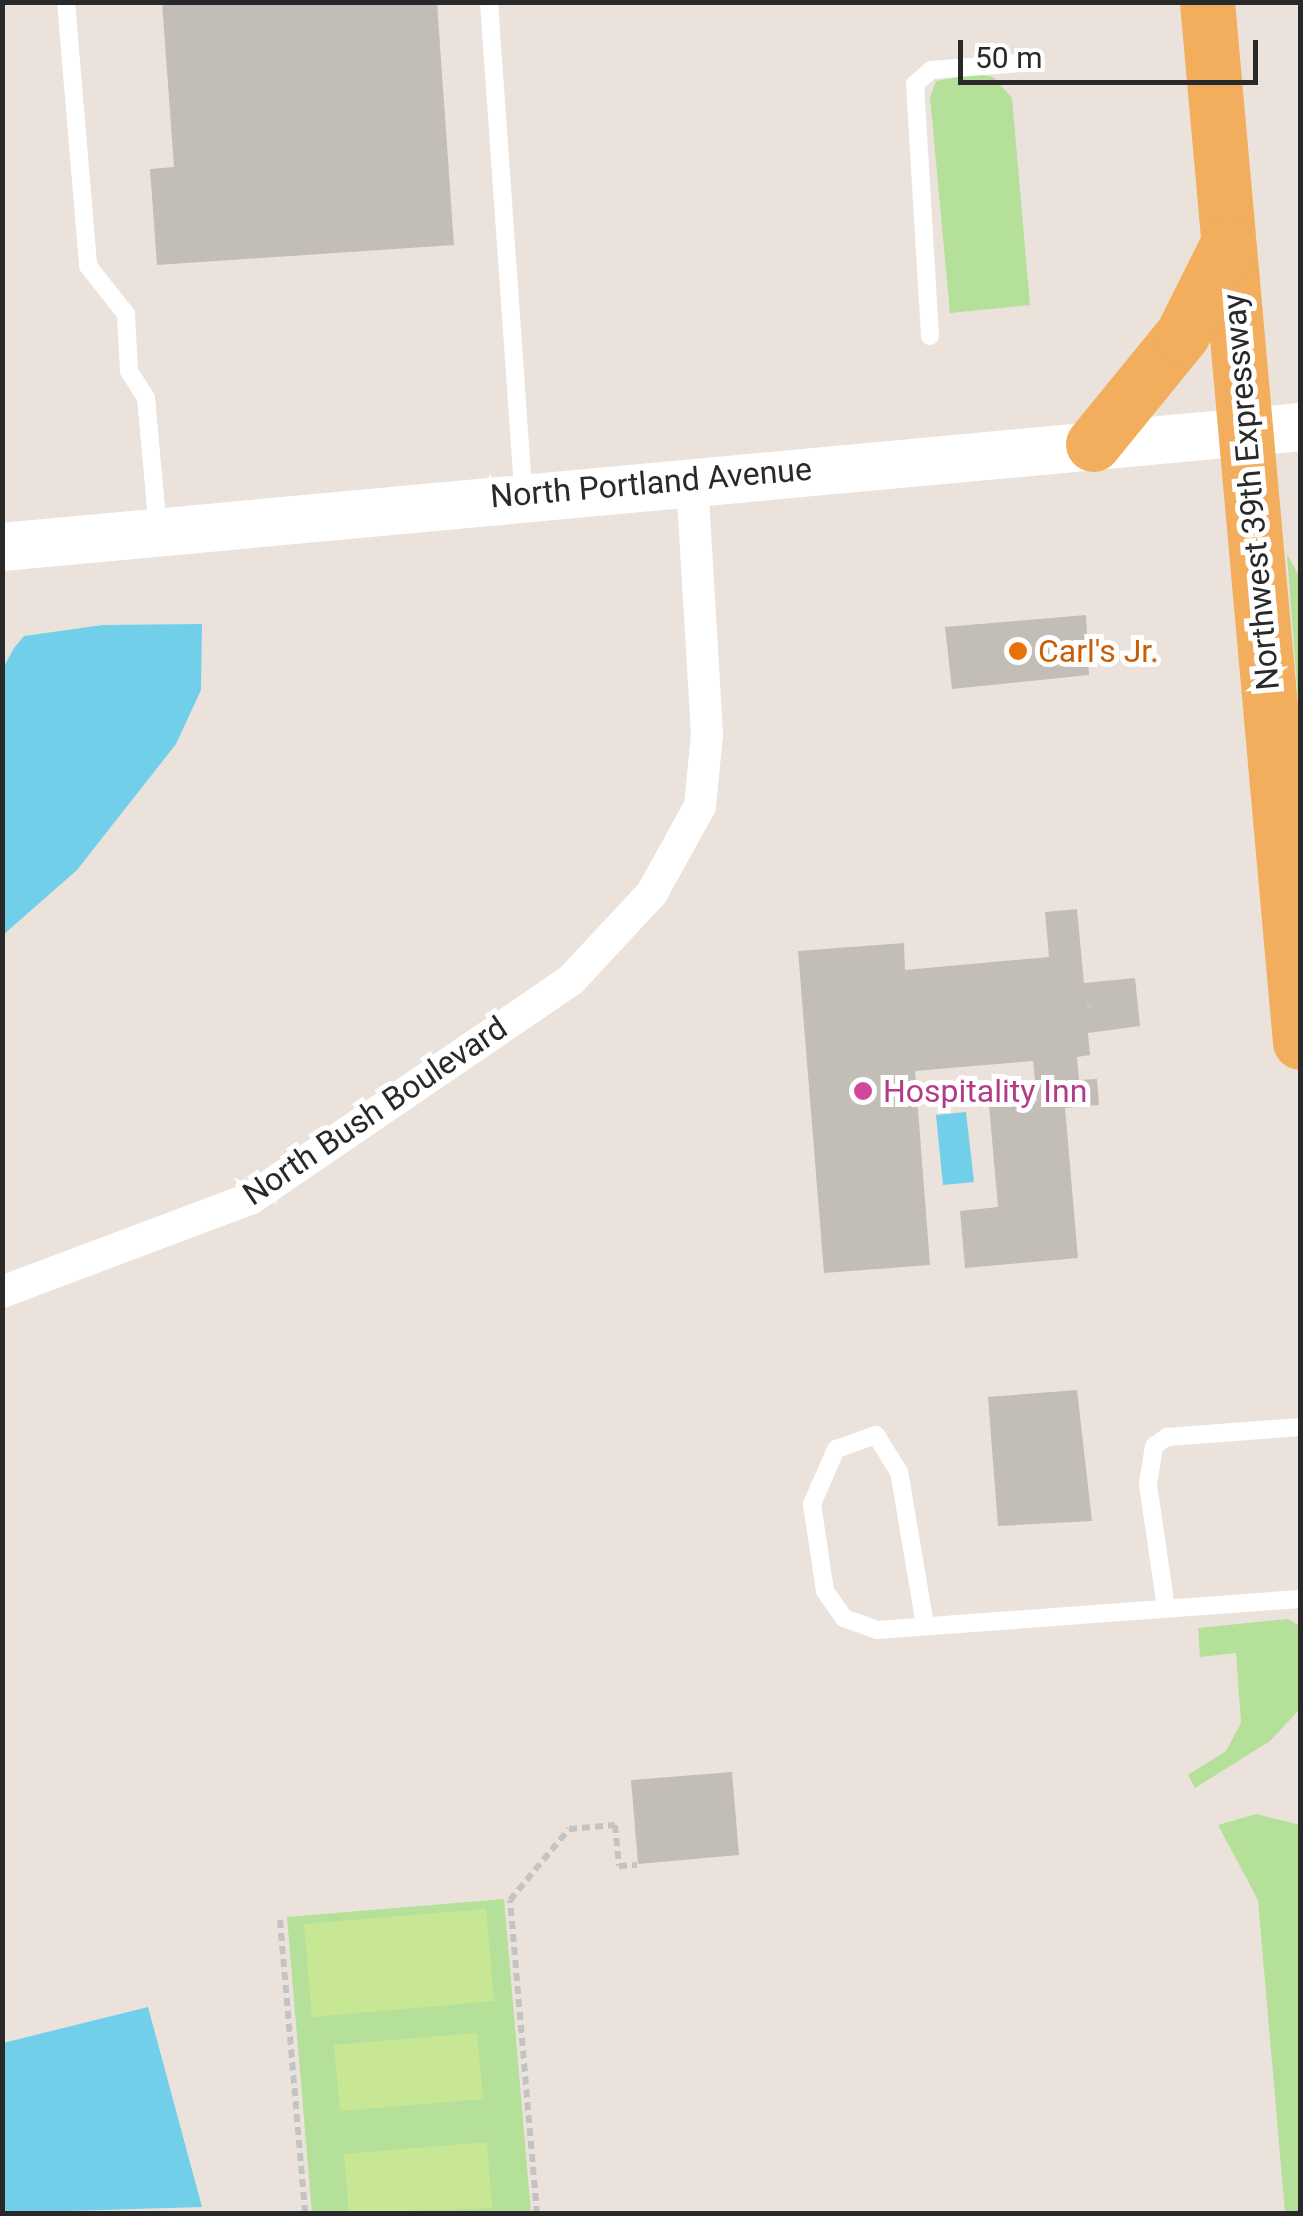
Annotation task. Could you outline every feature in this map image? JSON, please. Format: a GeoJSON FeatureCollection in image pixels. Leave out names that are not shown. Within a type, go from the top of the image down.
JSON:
{"type":"FeatureCollection","features":[{"type":"Feature","properties":{"kind":"highway","name":"Northwest 39th Expressway"},"geometry":{"type":"LineString","coordinates":[[1207,2],[1300,1042]]}},
{"type":"Feature","properties":{"kind":"highway"},"geometry":{"type":"LineString","coordinates":[[1094,444],[1182,335],[1228,243]]}},
{"type":"Feature","properties":{"kind":"main road","name":"North Portland Avenue"},"geometry":{"type":"LineString","coordinates":[[2,547],[524,494],[1300,427]]}},
{"type":"Feature","properties":{"kind":"street","name":"North Bush Boulevard"},"geometry":{"type":"LineString","coordinates":[[2,1292],[250,1199],[572,979],[652,893],[700,806],[708,734],[692,480]]}},
{"type":"Feature","properties":{"kind":"lane"},"geometry":{"type":"LineString","coordinates":[[66,2],[88,266],[126,314],[129,371],[146,398],[158,530]]}},
{"type":"Feature","properties":{"kind":"lane"},"geometry":{"type":"LineString","coordinates":[[489,2],[524,494]]}},
{"type":"Feature","properties":{"kind":"lane"},"geometry":{"type":"LineString","coordinates":[[930,336],[915,84],[930,70],[1035,62]]}},
{"type":"Feature","properties":{"kind":"lane"},"geometry":{"type":"LineString","coordinates":[[1166,1608],[1148,1484],[1154,1446],[1167,1437],[1300,1427]]}},
{"type":"Feature","properties":{"kind":"lane"},"geometry":{"type":"LineString","coordinates":[[925,1625],[899,1472],[876,1436],[836,1449],[812,1504],[825,1591],[844,1618],[877,1630],[1300,1599]]}},
{"type":"Feature","properties":{"kind":"path"},"geometry":{"type":"LineString","coordinates":[[537,2214],[510,1900],[570,1829],[615,1825],[620,1866],[637,1865]]}},
{"type":"Feature","properties":{"kind":"path"},"geometry":{"type":"LineString","coordinates":[[280,1920],[304,2214]]}},
{"type":"Feature","properties":{"kind":"green space"},"geometry":{"type":"Polygon","coordinates":[[[975,74],[993,77],[1012,98],[1030,305],[950,313],[930,97],[936,81],[975,74]]]}},
{"type":"Feature","properties":{"kind":"green space"},"geometry":{"type":"Polygon","coordinates":[[[1287,554],[1300,578],[1300,726],[1287,554]]]}},
{"type":"Feature","properties":{"kind":"green space"},"geometry":{"type":"Polygon","coordinates":[[[1288,1619],[1300,1626],[1300,1709],[1270,1741],[1195,1788],[1188,1775],[1226,1751],[1241,1723],[1236,1653],[1200,1657],[1198,1628],[1288,1619]]]}},
{"type":"Feature","properties":{"kind":"green space"},"geometry":{"type":"Polygon","coordinates":[[[1256,1814],[1300,1825],[1300,2213],[1285,2213],[1258,1900],[1218,1825],[1256,1814]]]}},
{"type":"Feature","properties":{"kind":"green space"},"geometry":{"type":"Polygon","coordinates":[[[504,1899],[531,2213],[312,2213],[287,1917],[504,1899]]]}},
{"type":"Feature","properties":{"kind":"green space"},"geometry":{"type":"Polygon","coordinates":[[[486,1909],[494,2001],[312,2017],[304,1924],[486,1909]]]}},
{"type":"Feature","properties":{"kind":"green space"},"geometry":{"type":"Polygon","coordinates":[[[477,2033],[483,2099],[340,2111],[334,2045],[477,2033]]]}},
{"type":"Feature","properties":{"kind":"green space"},"geometry":{"type":"Polygon","coordinates":[[[487,2142],[492,2208],[349,2213],[344,2154],[487,2142]]]}},
{"type":"Feature","properties":{"kind":"water"},"geometry":{"type":"Polygon","coordinates":[[[202,624],[201,690],[176,744],[77,870],[3,935],[2,670],[14,648],[24,636],[103,625],[202,624]]]}},
{"type":"Feature","properties":{"kind":"water"},"geometry":{"type":"Polygon","coordinates":[[[966,1112],[974,1182],[943,1185],[936,1115],[966,1112]]]}},
{"type":"Feature","properties":{"kind":"water"},"geometry":{"type":"Polygon","coordinates":[[[148,2007],[202,2207],[3,2213],[3,2043],[148,2007]]]}},
{"type":"Feature","properties":{"kind":"building"},"geometry":{"type":"Polygon","coordinates":[[[162,2],[437,2],[454,245],[157,265],[150,169],[174,167],[162,2]]]}},
{"type":"Feature","properties":{"kind":"building","name":"Carl's Jr."},"geometry":{"type":"Polygon","coordinates":[[[1086,615],[1089,675],[952,689],[945,627],[1086,615]]]}},
{"type":"Feature","properties":{"kind":"building","name":"Hospitality Inn"},"geometry":{"type":"Polygon","coordinates":[[[1077,909],[1084,983],[1135,978],[1140,1026],[1088,1033],[1090,1055],[1077,1057],[1079,1080],[1097,1079],[1099,1105],[1065,1108],[1078,1258],[965,1268],[960,1211],[998,1207],[989,1106],[1037,1101],[1033,1061],[915,1071],[930,1265],[824,1273],[798,951],[904,943],[905,970],[1049,957],[1045,912],[1077,909]]]}},
{"type":"Feature","properties":{"kind":"building"},"geometry":{"type":"Polygon","coordinates":[[[1077,1390],[1092,1521],[998,1526],[988,1397],[1077,1390]]]}},
{"type":"Feature","properties":{"kind":"building"},"geometry":{"type":"Polygon","coordinates":[[[732,1772],[739,1855],[638,1864],[631,1780],[732,1772]]]}},
{"type":"Feature","properties":{"kind":"place","name":"Carl's Jr."},"geometry":{"type":"Point","coordinates":[1018,651]}},
{"type":"Feature","properties":{"kind":"place","name":"Hospitality Inn"},"geometry":{"type":"Point","coordinates":[863,1091]}}]}
